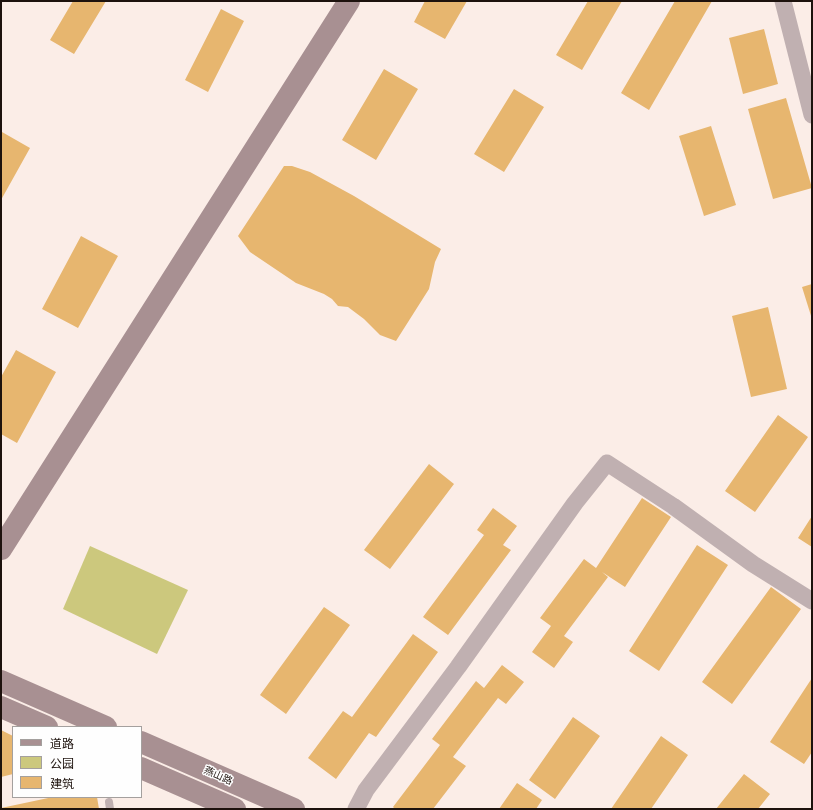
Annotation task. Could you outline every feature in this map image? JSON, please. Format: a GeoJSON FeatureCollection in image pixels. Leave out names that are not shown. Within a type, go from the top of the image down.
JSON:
{"type":"FeatureCollection","features":[{"type":"Feature","properties":{"kind":"street"},"geometry":{"type":"LineString","coordinates":[[1,549],[349,1]]}},
{"type":"Feature","properties":{"kind":"street"},"geometry":{"type":"LineString","coordinates":[[783,1],[812,115]]}},
{"type":"Feature","properties":{"kind":"street"},"geometry":{"type":"LineString","coordinates":[[356,809],[366,790],[458,667],[575,503],[607,463],[672,506],[753,564],[811,598]]}},
{"type":"Feature","properties":{"kind":"street"},"geometry":{"type":"LineString","coordinates":[[1,681],[104,726]]}},
{"type":"Feature","properties":{"kind":"street"},"geometry":{"type":"LineString","coordinates":[[1,707],[45,726]]}},
{"type":"Feature","properties":{"kind":"street","name":"燕山路"},"geometry":{"type":"LineString","coordinates":[[142,742],[294,809]]}},
{"type":"Feature","properties":{"kind":"street"},"geometry":{"type":"LineString","coordinates":[[142,769],[206,802],[235,809]]}},
{"type":"Feature","properties":{"kind":"green space"},"geometry":{"type":"Polygon","coordinates":[[[90,546],[188,590],[157,654],[63,609],[90,546]]]}},
{"type":"Feature","properties":{"kind":"building"},"geometry":{"type":"Polygon","coordinates":[[[73,1],[106,1],[74,54],[50,40],[73,1]]]}},
{"type":"Feature","properties":{"kind":"building"},"geometry":{"type":"Polygon","coordinates":[[[425,1],[467,1],[445,39],[414,22],[425,1]]]}},
{"type":"Feature","properties":{"kind":"building"},"geometry":{"type":"Polygon","coordinates":[[[588,1],[622,1],[582,70],[556,55],[588,1]]]}},
{"type":"Feature","properties":{"kind":"building"},"geometry":{"type":"Polygon","coordinates":[[[675,1],[712,1],[649,110],[621,93],[675,1]]]}},
{"type":"Feature","properties":{"kind":"building"},"geometry":{"type":"Polygon","coordinates":[[[221,9],[244,21],[208,92],[185,80],[221,9]]]}},
{"type":"Feature","properties":{"kind":"building"},"geometry":{"type":"Polygon","coordinates":[[[764,29],[778,84],[743,94],[729,38],[764,29]]]}},
{"type":"Feature","properties":{"kind":"building"},"geometry":{"type":"Polygon","coordinates":[[[384,69],[418,89],[376,160],[342,140],[384,69]]]}},
{"type":"Feature","properties":{"kind":"building"},"geometry":{"type":"Polygon","coordinates":[[[514,89],[544,107],[504,172],[474,154],[514,89]]]}},
{"type":"Feature","properties":{"kind":"building"},"geometry":{"type":"Polygon","coordinates":[[[786,98],[812,188],[773,199],[748,109],[786,98]]]}},
{"type":"Feature","properties":{"kind":"building"},"geometry":{"type":"Polygon","coordinates":[[[711,126],[736,205],[704,216],[679,136],[711,126]]]}},
{"type":"Feature","properties":{"kind":"building"},"geometry":{"type":"Polygon","coordinates":[[[2,132],[30,148],[1,200],[1,133],[2,132]]]}},
{"type":"Feature","properties":{"kind":"building"},"geometry":{"type":"Polygon","coordinates":[[[284,166],[292,166],[310,172],[354,196],[441,249],[435,262],[429,289],[396,341],[380,335],[364,319],[348,307],[338,306],[332,299],[324,294],[296,283],[250,252],[238,236],[284,166]]]}},
{"type":"Feature","properties":{"kind":"building"},"geometry":{"type":"Polygon","coordinates":[[[81,236],[118,256],[78,328],[42,309],[81,236]]]}},
{"type":"Feature","properties":{"kind":"building"},"geometry":{"type":"Polygon","coordinates":[[[812,284],[812,319],[802,287],[812,284]]]}},
{"type":"Feature","properties":{"kind":"building"},"geometry":{"type":"Polygon","coordinates":[[[768,307],[787,389],[751,397],[732,316],[768,307]]]}},
{"type":"Feature","properties":{"kind":"building"},"geometry":{"type":"Polygon","coordinates":[[[16,350],[56,372],[17,443],[1,434],[1,377],[16,350]]]}},
{"type":"Feature","properties":{"kind":"building"},"geometry":{"type":"Polygon","coordinates":[[[778,415],[808,437],[755,512],[725,491],[778,415]]]}},
{"type":"Feature","properties":{"kind":"building"},"geometry":{"type":"Polygon","coordinates":[[[429,464],[454,484],[390,569],[364,550],[429,464]]]}},
{"type":"Feature","properties":{"kind":"building"},"geometry":{"type":"Polygon","coordinates":[[[642,498],[671,517],[625,587],[602,572],[608,577],[564,636],[573,642],[554,668],[532,652],[551,626],[540,618],[584,559],[596,568],[642,498]]]}},
{"type":"Feature","properties":{"kind":"building"},"geometry":{"type":"Polygon","coordinates":[[[493,508],[517,526],[503,545],[511,550],[448,635],[423,617],[484,535],[477,530],[493,508]]]}},
{"type":"Feature","properties":{"kind":"building"},"geometry":{"type":"Polygon","coordinates":[[[812,516],[812,547],[798,538],[812,516]]]}},
{"type":"Feature","properties":{"kind":"building"},"geometry":{"type":"Polygon","coordinates":[[[697,545],[728,565],[659,671],[629,651],[697,545]]]}},
{"type":"Feature","properties":{"kind":"building"},"geometry":{"type":"Polygon","coordinates":[[[771,587],[801,609],[732,704],[702,682],[771,587]]]}},
{"type":"Feature","properties":{"kind":"building"},"geometry":{"type":"Polygon","coordinates":[[[324,607],[350,625],[286,714],[260,695],[324,607]]]}},
{"type":"Feature","properties":{"kind":"building"},"geometry":{"type":"Polygon","coordinates":[[[413,634],[438,652],[376,737],[369,733],[336,779],[308,758],[343,711],[352,717],[413,634]]]}},
{"type":"Feature","properties":{"kind":"building"},"geometry":{"type":"Polygon","coordinates":[[[502,665],[524,682],[506,704],[498,698],[453,757],[466,766],[433,809],[395,809],[393,807],[440,745],[432,739],[476,681],[484,688],[502,665]]]}},
{"type":"Feature","properties":{"kind":"building"},"geometry":{"type":"Polygon","coordinates":[[[812,678],[812,752],[804,764],[770,742],[812,678]]]}},
{"type":"Feature","properties":{"kind":"building"},"geometry":{"type":"Polygon","coordinates":[[[573,717],[600,736],[555,799],[529,780],[573,717]]]}},
{"type":"Feature","properties":{"kind":"building"},"geometry":{"type":"Polygon","coordinates":[[[1,730],[12,736],[12,774],[1,777],[1,730]]]}},
{"type":"Feature","properties":{"kind":"building"},"geometry":{"type":"Polygon","coordinates":[[[661,736],[688,755],[651,809],[611,809],[661,736]]]}},
{"type":"Feature","properties":{"kind":"building"},"geometry":{"type":"Polygon","coordinates":[[[744,774],[770,794],[758,809],[716,809],[744,774]]]}},
{"type":"Feature","properties":{"kind":"building"},"geometry":{"type":"Polygon","coordinates":[[[517,783],[542,800],[536,809],[499,809],[517,783]]]}},
{"type":"Feature","properties":{"kind":"building"},"geometry":{"type":"Polygon","coordinates":[[[48,798],[97,798],[99,809],[1,809],[48,798]]]}}]}
